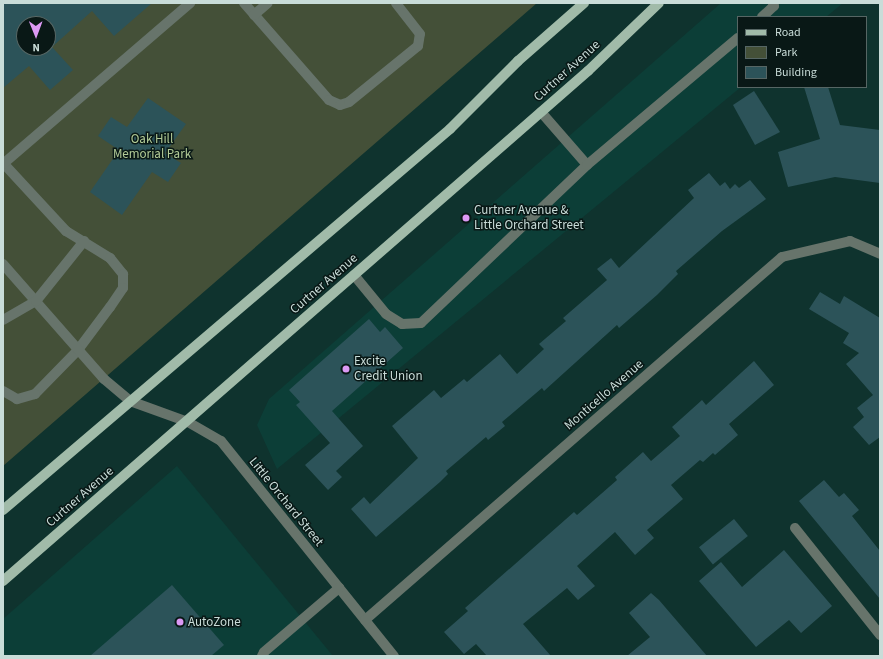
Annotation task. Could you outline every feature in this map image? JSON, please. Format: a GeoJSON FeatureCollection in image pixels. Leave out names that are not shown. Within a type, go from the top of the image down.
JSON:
{"type":"FeatureCollection","features":[{"type":"Feature","properties":{"kind":"main road"},"geometry":{"type":"LineString","coordinates":[[3,510],[450,129],[518,62],[584,3]]}},
{"type":"Feature","properties":{"kind":"main road","name":"Curtner Avenue"},"geometry":{"type":"LineString","coordinates":[[3,581],[188,422],[541,112],[659,3]]}},
{"type":"Feature","properties":{"kind":"street"},"geometry":{"type":"LineString","coordinates":[[3,391],[16,399],[35,394],[78,350],[123,288],[123,274],[110,258],[66,231],[3,163],[190,3]]}},
{"type":"Feature","properties":{"kind":"street"},"geometry":{"type":"LineString","coordinates":[[244,3],[329,100],[340,104],[354,98],[418,46],[420,34],[396,3]]}},
{"type":"Feature","properties":{"kind":"street"},"geometry":{"type":"LineString","coordinates":[[254,15],[268,3]]}},
{"type":"Feature","properties":{"kind":"street"},"geometry":{"type":"LineString","coordinates":[[763,16],[774,6],[773,3]]}},
{"type":"Feature","properties":{"kind":"street"},"geometry":{"type":"LineString","coordinates":[[354,276],[386,314],[402,324],[421,323],[587,165],[737,39]]}},
{"type":"Feature","properties":{"kind":"street"},"geometry":{"type":"LineString","coordinates":[[541,112],[587,165]]}},
{"type":"Feature","properties":{"kind":"street"},"geometry":{"type":"LineString","coordinates":[[3,320],[36,301],[84,241]]}},
{"type":"Feature","properties":{"kind":"street","name":"Monticello Avenue"},"geometry":{"type":"LineString","coordinates":[[365,620],[782,258],[850,241],[880,254]]}},
{"type":"Feature","properties":{"kind":"street"},"geometry":{"type":"LineString","coordinates":[[3,264],[104,379],[130,401]]}},
{"type":"Feature","properties":{"kind":"street","name":"Little Orchard Street"},"geometry":{"type":"LineString","coordinates":[[130,401],[188,422],[221,442],[394,656]]}},
{"type":"Feature","properties":{"kind":"street"},"geometry":{"type":"LineString","coordinates":[[794,528],[880,636]]}},
{"type":"Feature","properties":{"kind":"street"},"geometry":{"type":"LineString","coordinates":[[262,656],[264,652],[339,588]]}},
{"type":"Feature","properties":{"kind":"shaded area"},"geometry":{"type":"Polygon","coordinates":[[[721,3],[843,3],[827,16],[737,16],[737,88],[740,88],[277,469],[257,425],[269,399],[721,3]]]}},
{"type":"Feature","properties":{"kind":"shaded area"},"geometry":{"type":"Polygon","coordinates":[[[177,466],[333,656],[3,656],[3,619],[177,466]]]}},
{"type":"Feature","properties":{"kind":"green space","name":"Oak Hill Memorial Park"},"geometry":{"type":"Polygon","coordinates":[[[3,3],[537,3],[3,466],[3,3]]]}},
{"type":"Feature","properties":{"kind":"building"},"geometry":{"type":"Polygon","coordinates":[[[3,3],[152,3],[114,36],[92,11],[56,43],[56,16],[16,16],[16,56],[56,56],[56,51],[73,70],[50,90],[29,66],[3,88],[3,3]]]}},
{"type":"Feature","properties":{"kind":"building"},"geometry":{"type":"Polygon","coordinates":[[[804,88],[828,88],[840,125],[880,130],[880,183],[835,177],[788,187],[778,152],[820,139],[804,88]]]}},
{"type":"Feature","properties":{"kind":"building"},"geometry":{"type":"Polygon","coordinates":[[[754,91],[780,132],[755,145],[733,105],[754,91]]]}},
{"type":"Feature","properties":{"kind":"building"},"geometry":{"type":"Polygon","coordinates":[[[148,98],[186,124],[165,153],[181,163],[168,182],[152,172],[122,215],[90,192],[119,150],[98,136],[111,117],[127,127],[148,98]]]}},
{"type":"Feature","properties":{"kind":"building"},"geometry":{"type":"Polygon","coordinates":[[[709,173],[720,186],[725,182],[730,189],[735,184],[739,188],[750,180],[766,199],[722,231],[676,271],[678,274],[657,295],[619,328],[617,325],[544,391],[542,388],[502,422],[505,426],[488,440],[486,437],[446,471],[448,474],[440,482],[376,537],[351,509],[364,497],[370,504],[418,458],[392,426],[434,390],[441,398],[464,379],[467,382],[500,354],[517,374],[544,349],[539,344],[566,321],[563,318],[607,280],[597,269],[611,258],[619,268],[694,198],[688,190],[709,173]]]}},
{"type":"Feature","properties":{"kind":"building"},"geometry":{"type":"Polygon","coordinates":[[[820,292],[840,304],[844,296],[880,318],[880,437],[869,445],[853,427],[864,417],[857,408],[873,395],[846,364],[859,353],[843,343],[849,333],[809,309],[820,292]]]}},
{"type":"Feature","properties":{"kind":"building","name":"Excite Credit Union"},"geometry":{"type":"Polygon","coordinates":[[[369,319],[380,332],[385,327],[403,348],[332,411],[363,446],[336,471],[342,477],[328,490],[305,465],[330,443],[296,405],[300,402],[289,390],[369,319]]]}},
{"type":"Feature","properties":{"kind":"building"},"geometry":{"type":"Polygon","coordinates":[[[754,361],[774,385],[729,424],[738,435],[715,455],[713,453],[703,462],[700,460],[671,485],[683,499],[647,530],[654,538],[635,555],[615,532],[577,566],[595,586],[578,600],[567,588],[523,624],[551,656],[487,656],[476,644],[464,654],[444,632],[468,611],[465,608],[574,512],[577,515],[617,480],[615,477],[643,452],[651,461],[680,436],[672,427],[702,400],[706,405],[754,361]]]}},
{"type":"Feature","properties":{"kind":"building"},"geometry":{"type":"Polygon","coordinates":[[[824,480],[839,497],[844,493],[859,510],[852,516],[880,551],[880,599],[799,501],[824,480]]]}},
{"type":"Feature","properties":{"kind":"building"},"geometry":{"type":"Polygon","coordinates":[[[734,519],[748,536],[713,564],[699,547],[734,519]]]}},
{"type":"Feature","properties":{"kind":"building"},"geometry":{"type":"Polygon","coordinates":[[[784,550],[832,606],[801,633],[789,620],[756,647],[699,581],[721,562],[742,587],[784,550]]]}},
{"type":"Feature","properties":{"kind":"building"},"geometry":{"type":"Polygon","coordinates":[[[172,585],[224,645],[211,656],[90,656],[172,585]]]}},
{"type":"Feature","properties":{"kind":"building"},"geometry":{"type":"Polygon","coordinates":[[[651,593],[659,600],[707,656],[627,656],[650,637],[629,613],[651,593]]]}},
{"type":"Feature","properties":{"kind":"place","name":"Curtner Avenue & Little Orchard Street"},"geometry":{"type":"Point","coordinates":[466,218]}},
{"type":"Feature","properties":{"kind":"place","name":"Excite Credit Union"},"geometry":{"type":"Point","coordinates":[346,369]}},
{"type":"Feature","properties":{"kind":"place","name":"AutoZone"},"geometry":{"type":"Point","coordinates":[180,622]}}]}
